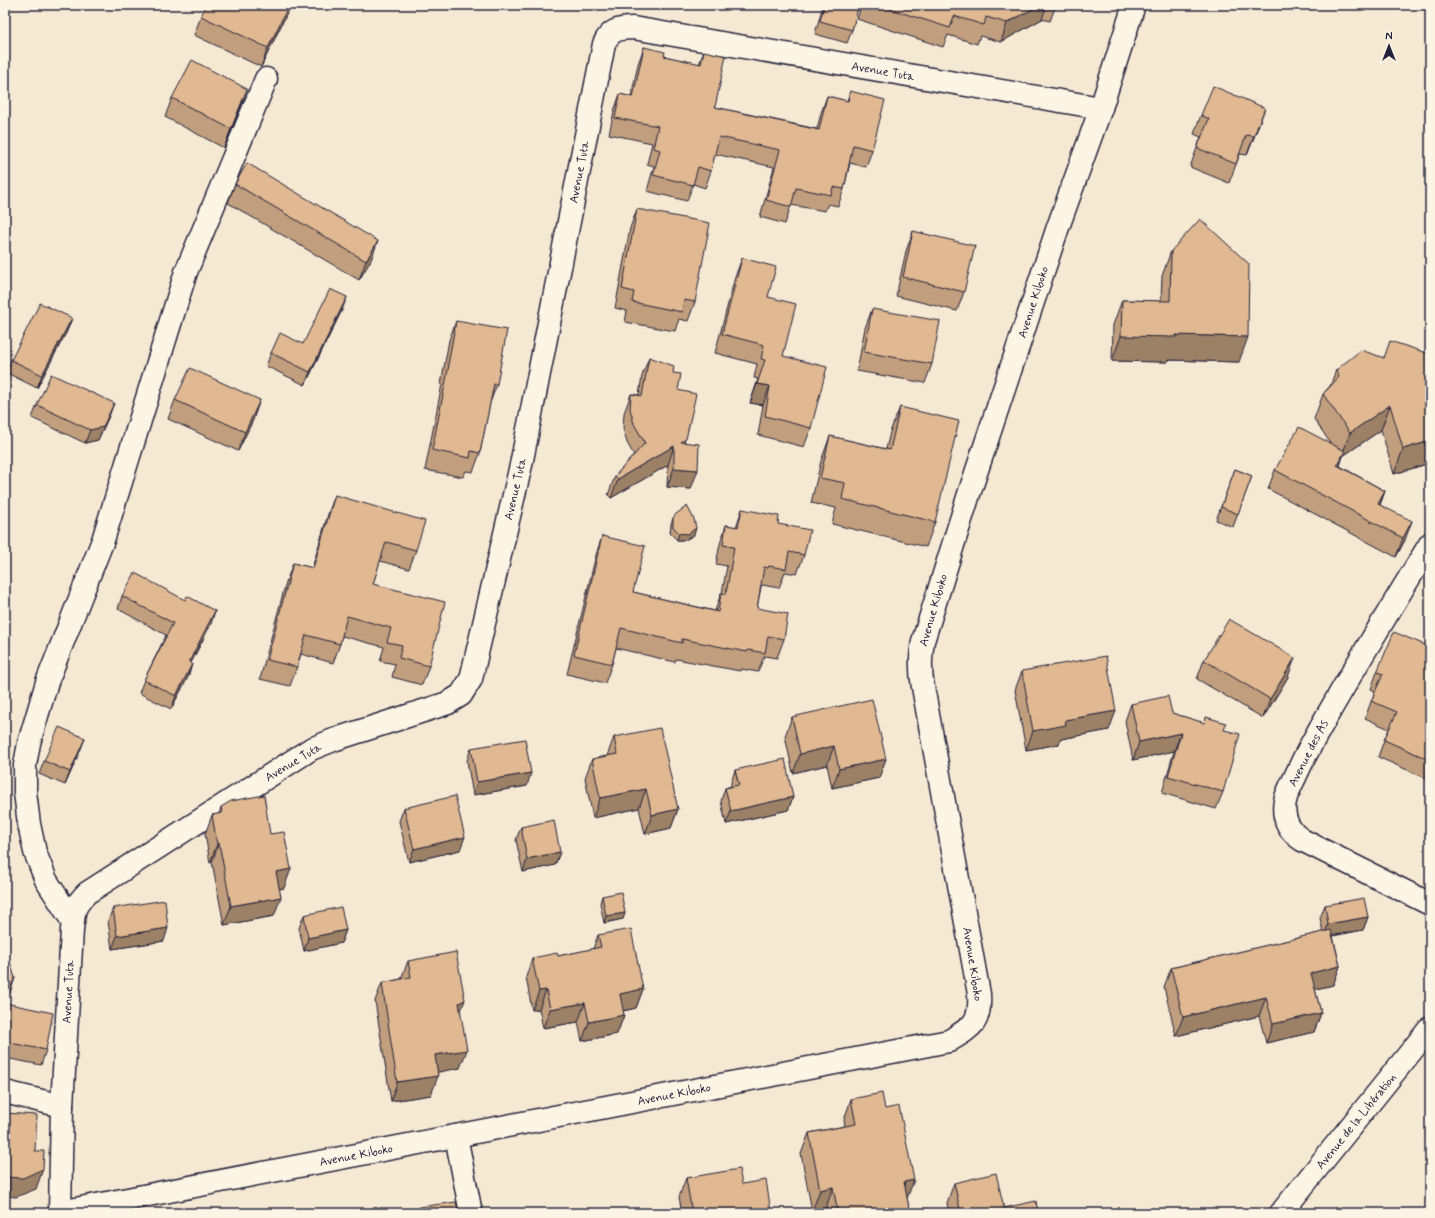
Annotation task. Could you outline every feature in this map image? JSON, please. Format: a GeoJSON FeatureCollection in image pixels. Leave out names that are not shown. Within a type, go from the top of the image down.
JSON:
{"type":"FeatureCollection","features":[{"type":"Feature","properties":{"kind":"street","name":"Avenue Kiboko"},"geometry":{"type":"LineString","coordinates":[[60,1212],[949,1041],[971,1027],[979,1014],[979,994],[920,670],[920,657],[923,641],[969,494],[1058,227],[1101,108],[1134,5]]}},
{"type":"Feature","properties":{"kind":"street","name":"Avenue Tuta"},"geometry":{"type":"LineString","coordinates":[[60,1212],[62,1106],[73,922],[74,909],[79,901],[88,893],[311,749],[336,739],[448,703],[461,695],[468,686],[471,679],[521,466],[604,44],[611,32],[619,29],[633,28],[1101,108]]}},
{"type":"Feature","properties":{"kind":"street"},"geometry":{"type":"LineString","coordinates":[[73,922],[46,880],[35,852],[29,824],[25,792],[26,765],[29,743],[46,682],[103,540],[186,272],[266,79]]}},
{"type":"Feature","properties":{"kind":"street","name":"Avenue des As"},"geometry":{"type":"LineString","coordinates":[[1430,544],[1317,733],[1289,790],[1284,809],[1286,821],[1294,835],[1430,904]]}},
{"type":"Feature","properties":{"kind":"street","name":"Avenue de la Libération"},"geometry":{"type":"LineString","coordinates":[[1281,1213],[1430,1028]]}},
{"type":"Feature","properties":{"kind":"street"},"geometry":{"type":"LineString","coordinates":[[5,1092],[62,1106]]}},
{"type":"Feature","properties":{"kind":"street"},"geometry":{"type":"LineString","coordinates":[[456,1136],[471,1213]]}},
{"type":"Feature","properties":{"kind":"building"},"geometry":{"type":"Polygon","coordinates":[[[206,5],[289,5],[268,48],[201,16],[206,5]]]}},
{"type":"Feature","properties":{"kind":"building"},"geometry":{"type":"Polygon","coordinates":[[[824,5],[859,5],[852,30],[820,21],[824,5]]]}},
{"type":"Feature","properties":{"kind":"building"},"geometry":{"type":"Polygon","coordinates":[[[878,5],[1040,5],[1007,23],[986,17],[984,25],[954,16],[950,28],[878,5]]]}},
{"type":"Feature","properties":{"kind":"building"},"geometry":{"type":"Polygon","coordinates":[[[644,47],[665,52],[664,56],[701,64],[704,51],[726,56],[715,107],[819,130],[827,96],[848,101],[850,91],[885,100],[872,150],[853,145],[844,189],[833,187],[831,195],[796,188],[791,207],[766,200],[780,150],[719,137],[711,171],[698,167],[693,185],[653,175],[660,150],[653,148],[658,126],[615,118],[620,94],[633,97],[644,47]]]}},
{"type":"Feature","properties":{"kind":"building"},"geometry":{"type":"Polygon","coordinates":[[[192,60],[247,89],[231,129],[172,98],[192,60]]]}},
{"type":"Feature","properties":{"kind":"building"},"geometry":{"type":"Polygon","coordinates":[[[1213,86],[1265,108],[1254,136],[1246,135],[1236,164],[1197,148],[1209,119],[1201,115],[1213,86]]]}},
{"type":"Feature","properties":{"kind":"building"},"geometry":{"type":"Polygon","coordinates":[[[247,163],[378,241],[366,261],[235,184],[247,163]]]}},
{"type":"Feature","properties":{"kind":"building"},"geometry":{"type":"Polygon","coordinates":[[[637,209],[710,223],[695,302],[684,300],[682,312],[632,302],[634,292],[622,289],[637,209]]]}},
{"type":"Feature","properties":{"kind":"building"},"geometry":{"type":"Polygon","coordinates":[[[1200,219],[1249,264],[1248,337],[1176,335],[1176,337],[1121,336],[1122,300],[1170,301],[1171,251],[1200,219]]]}},
{"type":"Feature","properties":{"kind":"building"},"geometry":{"type":"Polygon","coordinates":[[[913,231],[975,246],[964,292],[903,277],[913,231]]]}},
{"type":"Feature","properties":{"kind":"building"},"geometry":{"type":"Polygon","coordinates":[[[742,258],[776,267],[768,297],[796,304],[783,356],[827,367],[811,428],[765,416],[770,386],[757,384],[765,360],[761,359],[764,345],[722,334],[742,258]]]}},
{"type":"Feature","properties":{"kind":"building"},"geometry":{"type":"Polygon","coordinates":[[[330,289],[347,297],[310,372],[271,353],[280,333],[303,344],[330,289]]]}},
{"type":"Feature","properties":{"kind":"building"},"geometry":{"type":"Polygon","coordinates":[[[40,303],[72,318],[42,375],[11,360],[40,303]]]}},
{"type":"Feature","properties":{"kind":"building"},"geometry":{"type":"Polygon","coordinates":[[[872,309],[940,321],[932,364],[864,352],[872,309]]]}},
{"type":"Feature","properties":{"kind":"building"},"geometry":{"type":"Polygon","coordinates":[[[456,321],[507,330],[497,384],[494,384],[480,453],[471,451],[470,458],[432,450],[456,321]]]}},
{"type":"Feature","properties":{"kind":"building"},"geometry":{"type":"Polygon","coordinates":[[[1390,341],[1430,354],[1430,441],[1403,449],[1390,405],[1350,433],[1323,394],[1339,377],[1336,370],[1361,350],[1384,358],[1390,341]]]}},
{"type":"Feature","properties":{"kind":"building"},"geometry":{"type":"Polygon","coordinates":[[[649,357],[674,366],[673,373],[681,374],[678,390],[696,394],[686,439],[681,442],[699,444],[698,470],[674,468],[674,446],[618,479],[615,476],[645,443],[634,424],[630,409],[631,394],[642,396],[649,357]]]}},
{"type":"Feature","properties":{"kind":"building"},"geometry":{"type":"Polygon","coordinates":[[[190,368],[260,400],[245,432],[175,400],[190,368]]]}},
{"type":"Feature","properties":{"kind":"building"},"geometry":{"type":"Polygon","coordinates":[[[51,374],[114,403],[103,427],[90,430],[37,405],[51,374]]]}},
{"type":"Feature","properties":{"kind":"building"},"geometry":{"type":"Polygon","coordinates":[[[900,407],[959,421],[935,522],[842,499],[845,483],[820,478],[830,436],[890,450],[900,407]]]}},
{"type":"Feature","properties":{"kind":"building"},"geometry":{"type":"Polygon","coordinates":[[[1299,427],[1345,451],[1337,465],[1385,491],[1378,504],[1412,521],[1403,538],[1275,470],[1299,427]]]}},
{"type":"Feature","properties":{"kind":"building"},"geometry":{"type":"Polygon","coordinates":[[[1235,469],[1252,476],[1238,514],[1221,507],[1235,469]]]}},
{"type":"Feature","properties":{"kind":"building"},"geometry":{"type":"Polygon","coordinates":[[[335,495],[425,521],[416,550],[386,542],[373,584],[445,602],[429,666],[399,658],[402,645],[387,642],[391,628],[347,616],[340,644],[306,635],[297,667],[267,660],[293,563],[313,568],[335,495]]]}},
{"type":"Feature","properties":{"kind":"building"},"geometry":{"type":"Polygon","coordinates":[[[687,506],[694,519],[696,528],[688,534],[679,533],[673,527],[673,518],[687,506]]]}},
{"type":"Feature","properties":{"kind":"building"},"geometry":{"type":"Polygon","coordinates":[[[742,509],[779,516],[778,524],[810,530],[804,555],[789,552],[786,569],[769,566],[768,568],[764,567],[757,608],[788,614],[784,639],[768,636],[765,653],[748,650],[747,652],[682,639],[682,643],[621,628],[612,664],[574,655],[602,536],[645,546],[633,592],[718,612],[721,593],[726,594],[734,547],[723,545],[726,525],[738,527],[742,509]]]}},
{"type":"Feature","properties":{"kind":"building"},"geometry":{"type":"Polygon","coordinates":[[[135,573],[185,600],[187,596],[215,611],[189,662],[192,664],[176,696],[144,680],[173,623],[122,596],[135,573]]]}},
{"type":"Feature","properties":{"kind":"building"},"geometry":{"type":"Polygon","coordinates":[[[1229,619],[1295,658],[1270,699],[1204,660],[1229,619]]]}},
{"type":"Feature","properties":{"kind":"building"},"geometry":{"type":"Polygon","coordinates":[[[1394,632],[1430,647],[1430,685],[1426,695],[1430,697],[1430,760],[1384,740],[1397,712],[1371,701],[1383,674],[1377,672],[1394,632]]]}},
{"type":"Feature","properties":{"kind":"building"},"geometry":{"type":"Polygon","coordinates":[[[1106,656],[1116,711],[1065,720],[1066,725],[1033,731],[1022,671],[1106,656]]]}},
{"type":"Feature","properties":{"kind":"building"},"geometry":{"type":"Polygon","coordinates":[[[1168,696],[1172,713],[1205,723],[1206,717],[1226,723],[1224,730],[1240,734],[1223,792],[1168,776],[1181,733],[1139,742],[1131,704],[1168,696]]]}},
{"type":"Feature","properties":{"kind":"building"},"geometry":{"type":"Polygon","coordinates":[[[872,699],[886,759],[839,769],[834,746],[800,754],[792,717],[872,699]]]}},
{"type":"Feature","properties":{"kind":"building"},"geometry":{"type":"Polygon","coordinates":[[[59,727],[85,738],[70,772],[44,761],[59,727]]]}},
{"type":"Feature","properties":{"kind":"building"},"geometry":{"type":"Polygon","coordinates":[[[660,728],[678,809],[652,815],[646,789],[600,798],[592,759],[617,754],[614,737],[660,728]]]}},
{"type":"Feature","properties":{"kind":"building"},"geometry":{"type":"Polygon","coordinates":[[[525,739],[531,773],[477,782],[471,748],[525,739]]]}},
{"type":"Feature","properties":{"kind":"building"},"geometry":{"type":"Polygon","coordinates":[[[785,759],[793,797],[731,811],[725,788],[739,785],[735,770],[785,759]]]}},
{"type":"Feature","properties":{"kind":"building"},"geometry":{"type":"Polygon","coordinates":[[[264,795],[270,834],[284,832],[291,869],[276,872],[281,897],[231,906],[212,815],[222,813],[221,807],[231,801],[264,795]]]}},
{"type":"Feature","properties":{"kind":"building"},"geometry":{"type":"Polygon","coordinates":[[[455,796],[465,837],[414,849],[404,808],[455,796]]]}},
{"type":"Feature","properties":{"kind":"building"},"geometry":{"type":"Polygon","coordinates":[[[554,820],[560,852],[527,859],[521,827],[554,820]]]}},
{"type":"Feature","properties":{"kind":"building"},"geometry":{"type":"Polygon","coordinates":[[[621,892],[625,913],[606,916],[602,896],[621,892]]]}},
{"type":"Feature","properties":{"kind":"building"},"geometry":{"type":"Polygon","coordinates":[[[1364,898],[1368,917],[1328,924],[1325,905],[1364,898]]]}},
{"type":"Feature","properties":{"kind":"building"},"geometry":{"type":"Polygon","coordinates":[[[165,900],[168,928],[117,936],[113,908],[165,900]]]}},
{"type":"Feature","properties":{"kind":"building"},"geometry":{"type":"Polygon","coordinates":[[[341,907],[346,930],[308,938],[304,915],[341,907]]]}},
{"type":"Feature","properties":{"kind":"building"},"geometry":{"type":"Polygon","coordinates":[[[631,929],[643,989],[620,994],[624,1015],[589,1022],[585,1003],[550,1009],[546,990],[539,991],[532,958],[557,953],[558,956],[601,947],[598,935],[631,929]]]}},
{"type":"Feature","properties":{"kind":"building"},"geometry":{"type":"Polygon","coordinates":[[[1331,930],[1340,966],[1311,973],[1321,1013],[1273,1024],[1266,997],[1183,1017],[1171,968],[1331,930]]]}},
{"type":"Feature","properties":{"kind":"building"},"geometry":{"type":"Polygon","coordinates":[[[456,952],[465,1000],[459,1003],[467,1050],[435,1055],[438,1076],[397,1082],[382,983],[411,977],[408,961],[456,952]]]}},
{"type":"Feature","properties":{"kind":"building"},"geometry":{"type":"Polygon","coordinates":[[[10,962],[15,978],[5,997],[5,964],[10,962]]]}},
{"type":"Feature","properties":{"kind":"building"},"geometry":{"type":"Polygon","coordinates":[[[5,1003],[53,1013],[46,1050],[5,1042],[5,1003]]]}},
{"type":"Feature","properties":{"kind":"building"},"geometry":{"type":"Polygon","coordinates":[[[882,1093],[885,1109],[899,1106],[914,1180],[904,1182],[910,1213],[838,1213],[833,1187],[820,1190],[809,1133],[856,1124],[851,1099],[882,1093]]]}},
{"type":"Feature","properties":{"kind":"building"},"geometry":{"type":"Polygon","coordinates":[[[5,1113],[37,1115],[35,1151],[44,1151],[43,1169],[23,1178],[5,1177],[5,1113]]]}},
{"type":"Feature","properties":{"kind":"building"},"geometry":{"type":"Polygon","coordinates":[[[739,1169],[742,1184],[766,1180],[771,1212],[692,1213],[686,1178],[739,1169]]]}},
{"type":"Feature","properties":{"kind":"building"},"geometry":{"type":"Polygon","coordinates":[[[996,1173],[1004,1208],[1036,1201],[1038,1213],[961,1213],[954,1183],[996,1173]]]}},
{"type":"Feature","properties":{"kind":"building"},"geometry":{"type":"Polygon","coordinates":[[[456,1202],[458,1213],[420,1213],[419,1207],[456,1202]]]}}]}
